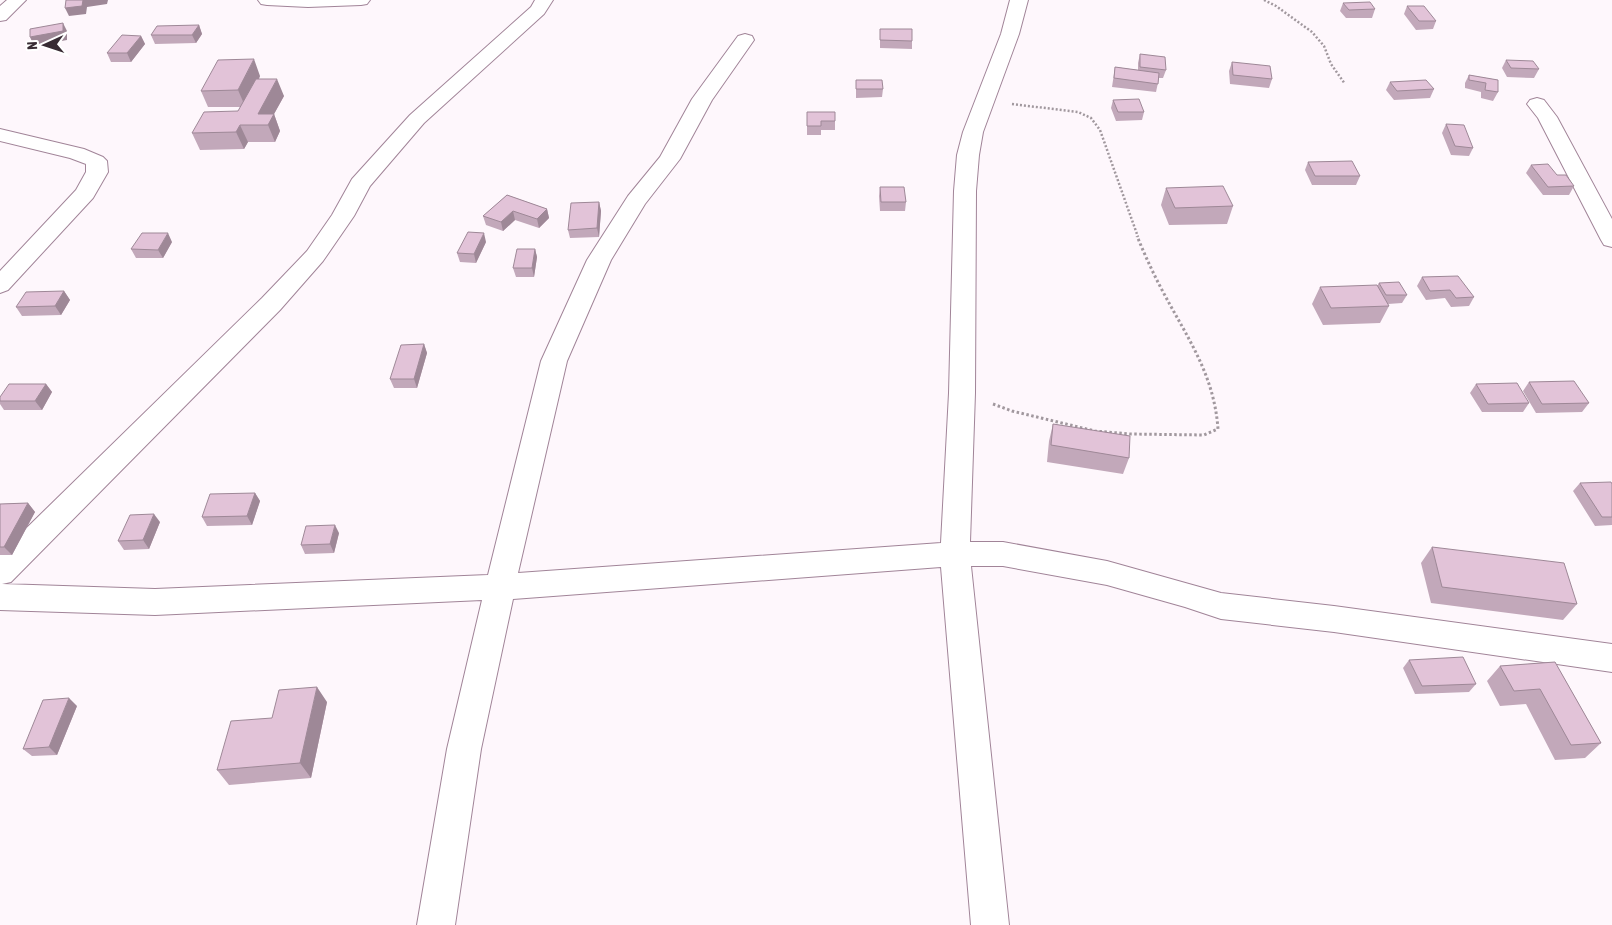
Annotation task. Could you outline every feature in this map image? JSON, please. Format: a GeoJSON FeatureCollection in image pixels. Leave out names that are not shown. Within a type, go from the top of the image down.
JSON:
{"type":"FeatureCollection","features":[{"type":"Feature","properties":{"kind":"street"},"geometry":{"type":"LineString","coordinates":[[0,16],[17,0]]}},
{"type":"Feature","properties":{"kind":"street"},"geometry":{"type":"LineString","coordinates":[[267,0],[308,2],[361,0]]}},
{"type":"Feature","properties":{"kind":"street"},"geometry":{"type":"LineString","coordinates":[[0,573],[271,304],[316,256],[343,216],[360,184],[418,119],[538,10],[544,0]]}},
{"type":"Feature","properties":{"kind":"street"},"geometry":{"type":"LineString","coordinates":[[990,925],[955,554],[962,393],[965,191],[968,155],[973,132],[1010,34],[1019,0]]}},
{"type":"Feature","properties":{"kind":"street"},"geometry":{"type":"LineString","coordinates":[[436,925],[464,749],[500,587],[554,361],[599,260],[636,201],[669,159],[702,99],[745,40]]}},
{"type":"Feature","properties":{"kind":"street"},"geometry":{"type":"LineString","coordinates":[[1537,104],[1546,117],[1612,240]]}},
{"type":"Feature","properties":{"kind":"street"},"geometry":{"type":"LineString","coordinates":[[0,135],[77,153],[96,160],[96,172],[85,193],[0,285]]}},
{"type":"Feature","properties":{"kind":"street"},"geometry":{"type":"LineString","coordinates":[[0,597],[156,602],[500,587],[955,554],[1003,554],[1107,573],[1185,594],[1221,606],[1612,658]]}},
{"type":"Feature","properties":{"kind":"path"},"geometry":{"type":"LineString","coordinates":[[1264,0],[1276,6],[1312,32],[1324,46],[1332,64],[1345,84]]}},
{"type":"Feature","properties":{"kind":"path"},"geometry":{"type":"LineString","coordinates":[[962,393],[1012,411],[1094,431],[1130,434],[1204,435],[1218,429],[1218,418],[1202,361],[1151,269],[1100,130],[1092,118],[1078,112],[985,102]]}},
{"type":"Feature","properties":{"kind":"building"},"geometry":{"type":"Polygon","coordinates":[[[66,0],[83,0],[82,6],[65,8],[66,0]]]}},
{"type":"Feature","properties":{"kind":"building"},"geometry":{"type":"Polygon","coordinates":[[[1370,2],[1375,9],[1349,10],[1343,3],[1370,2]]]}},
{"type":"Feature","properties":{"kind":"building"},"geometry":{"type":"Polygon","coordinates":[[[1407,6],[1424,6],[1436,21],[1419,21],[1407,6]]]}},
{"type":"Feature","properties":{"kind":"building"},"geometry":{"type":"Polygon","coordinates":[[[63,23],[63,31],[30,37],[30,29],[63,23]]]}},
{"type":"Feature","properties":{"kind":"building"},"geometry":{"type":"Polygon","coordinates":[[[199,25],[192,35],[151,35],[157,26],[199,25]]]}},
{"type":"Feature","properties":{"kind":"building"},"geometry":{"type":"Polygon","coordinates":[[[880,29],[912,29],[912,41],[880,40],[880,29]]]}},
{"type":"Feature","properties":{"kind":"building"},"geometry":{"type":"Polygon","coordinates":[[[122,35],[141,36],[127,53],[107,53],[122,35]]]}},
{"type":"Feature","properties":{"kind":"building"},"geometry":{"type":"Polygon","coordinates":[[[1140,54],[1165,57],[1166,70],[1140,67],[1140,54]]]}},
{"type":"Feature","properties":{"kind":"building"},"geometry":{"type":"Polygon","coordinates":[[[254,59],[238,90],[201,91],[218,60],[254,59]]]}},
{"type":"Feature","properties":{"kind":"building"},"geometry":{"type":"Polygon","coordinates":[[[1506,60],[1533,61],[1539,69],[1511,68],[1506,60]]]}},
{"type":"Feature","properties":{"kind":"building"},"geometry":{"type":"Polygon","coordinates":[[[1232,62],[1270,66],[1272,79],[1233,75],[1232,62]]]}},
{"type":"Feature","properties":{"kind":"building"},"geometry":{"type":"Polygon","coordinates":[[[1115,67],[1159,73],[1158,84],[1114,78],[1115,67]]]}},
{"type":"Feature","properties":{"kind":"building"},"geometry":{"type":"Polygon","coordinates":[[[1469,75],[1498,80],[1498,92],[1485,90],[1486,83],[1469,80],[1469,75]]]}},
{"type":"Feature","properties":{"kind":"building"},"geometry":{"type":"Polygon","coordinates":[[[256,79],[277,79],[258,114],[274,114],[268,125],[240,125],[236,132],[192,133],[204,112],[238,111],[256,79]]]}},
{"type":"Feature","properties":{"kind":"building"},"geometry":{"type":"Polygon","coordinates":[[[856,80],[882,80],[883,89],[856,89],[856,80]]]}},
{"type":"Feature","properties":{"kind":"building"},"geometry":{"type":"Polygon","coordinates":[[[1426,80],[1434,89],[1397,91],[1390,82],[1426,80]]]}},
{"type":"Feature","properties":{"kind":"building"},"geometry":{"type":"Polygon","coordinates":[[[1139,99],[1144,112],[1118,112],[1113,100],[1139,99]]]}},
{"type":"Feature","properties":{"kind":"building"},"geometry":{"type":"Polygon","coordinates":[[[807,112],[835,112],[835,121],[821,121],[821,126],[807,126],[807,112]]]}},
{"type":"Feature","properties":{"kind":"building"},"geometry":{"type":"Polygon","coordinates":[[[1446,124],[1464,125],[1473,148],[1455,146],[1446,124]]]}},
{"type":"Feature","properties":{"kind":"building"},"geometry":{"type":"Polygon","coordinates":[[[1352,161],[1360,176],[1315,176],[1308,162],[1352,161]]]}},
{"type":"Feature","properties":{"kind":"building"},"geometry":{"type":"Polygon","coordinates":[[[1548,164],[1557,175],[1566,175],[1574,186],[1548,187],[1531,165],[1548,164]]]}},
{"type":"Feature","properties":{"kind":"building"},"geometry":{"type":"Polygon","coordinates":[[[1223,186],[1233,206],[1175,208],[1166,188],[1223,186]]]}},
{"type":"Feature","properties":{"kind":"building"},"geometry":{"type":"Polygon","coordinates":[[[880,187],[904,187],[906,202],[881,202],[880,187]]]}},
{"type":"Feature","properties":{"kind":"building"},"geometry":{"type":"Polygon","coordinates":[[[507,195],[547,209],[537,219],[513,211],[501,222],[483,216],[507,195]]]}},
{"type":"Feature","properties":{"kind":"building"},"geometry":{"type":"Polygon","coordinates":[[[599,202],[597,228],[568,230],[571,203],[599,202]]]}},
{"type":"Feature","properties":{"kind":"building"},"geometry":{"type":"Polygon","coordinates":[[[468,232],[484,233],[474,254],[457,253],[468,232]]]}},
{"type":"Feature","properties":{"kind":"building"},"geometry":{"type":"Polygon","coordinates":[[[142,233],[168,233],[158,250],[131,249],[142,233]]]}},
{"type":"Feature","properties":{"kind":"building"},"geometry":{"type":"Polygon","coordinates":[[[517,249],[535,249],[532,268],[513,268],[517,249]]]}},
{"type":"Feature","properties":{"kind":"building"},"geometry":{"type":"Polygon","coordinates":[[[1458,276],[1474,297],[1456,298],[1450,290],[1430,291],[1422,277],[1458,276]]]}},
{"type":"Feature","properties":{"kind":"building"},"geometry":{"type":"Polygon","coordinates":[[[1399,282],[1407,295],[1386,295],[1379,283],[1399,282]]]}},
{"type":"Feature","properties":{"kind":"building"},"geometry":{"type":"Polygon","coordinates":[[[1377,285],[1389,306],[1331,308],[1320,287],[1377,285]]]}},
{"type":"Feature","properties":{"kind":"building"},"geometry":{"type":"Polygon","coordinates":[[[64,291],[55,306],[16,307],[26,292],[64,291]]]}},
{"type":"Feature","properties":{"kind":"building"},"geometry":{"type":"Polygon","coordinates":[[[424,344],[414,379],[390,379],[401,345],[424,344]]]}},
{"type":"Feature","properties":{"kind":"building"},"geometry":{"type":"Polygon","coordinates":[[[1574,381],[1589,403],[1542,404],[1529,382],[1574,381]]]}},
{"type":"Feature","properties":{"kind":"building"},"geometry":{"type":"Polygon","coordinates":[[[1517,383],[1529,403],[1488,404],[1476,384],[1517,383]]]}},
{"type":"Feature","properties":{"kind":"building"},"geometry":{"type":"Polygon","coordinates":[[[9,384],[46,384],[35,401],[0,401],[0,397],[9,384]]]}},
{"type":"Feature","properties":{"kind":"building"},"geometry":{"type":"Polygon","coordinates":[[[1053,424],[1130,436],[1129,458],[1051,445],[1053,424]]]}},
{"type":"Feature","properties":{"kind":"building"},"geometry":{"type":"Polygon","coordinates":[[[1611,482],[1612,517],[1602,517],[1580,483],[1611,482]]]}},
{"type":"Feature","properties":{"kind":"building"},"geometry":{"type":"Polygon","coordinates":[[[255,493],[247,516],[202,517],[210,494],[255,493]]]}},
{"type":"Feature","properties":{"kind":"building"},"geometry":{"type":"Polygon","coordinates":[[[28,503],[4,547],[0,547],[0,504],[28,503]]]}},
{"type":"Feature","properties":{"kind":"building"},"geometry":{"type":"Polygon","coordinates":[[[154,514],[143,540],[118,541],[130,515],[154,514]]]}},
{"type":"Feature","properties":{"kind":"building"},"geometry":{"type":"Polygon","coordinates":[[[335,525],[330,544],[301,545],[306,526],[335,525]]]}},
{"type":"Feature","properties":{"kind":"building"},"geometry":{"type":"Polygon","coordinates":[[[1432,547],[1564,563],[1577,604],[1442,587],[1432,547]]]}},
{"type":"Feature","properties":{"kind":"building"},"geometry":{"type":"Polygon","coordinates":[[[1463,657],[1476,684],[1422,686],[1409,660],[1463,657]]]}},
{"type":"Feature","properties":{"kind":"building"},"geometry":{"type":"Polygon","coordinates":[[[1555,662],[1601,743],[1571,745],[1540,689],[1514,691],[1500,666],[1555,662]]]}},
{"type":"Feature","properties":{"kind":"building"},"geometry":{"type":"Polygon","coordinates":[[[317,687],[300,763],[217,770],[231,721],[272,718],[279,690],[317,687]]]}},
{"type":"Feature","properties":{"kind":"building"},"geometry":{"type":"Polygon","coordinates":[[[69,698],[49,747],[23,749],[43,700],[69,698]]]}}]}
